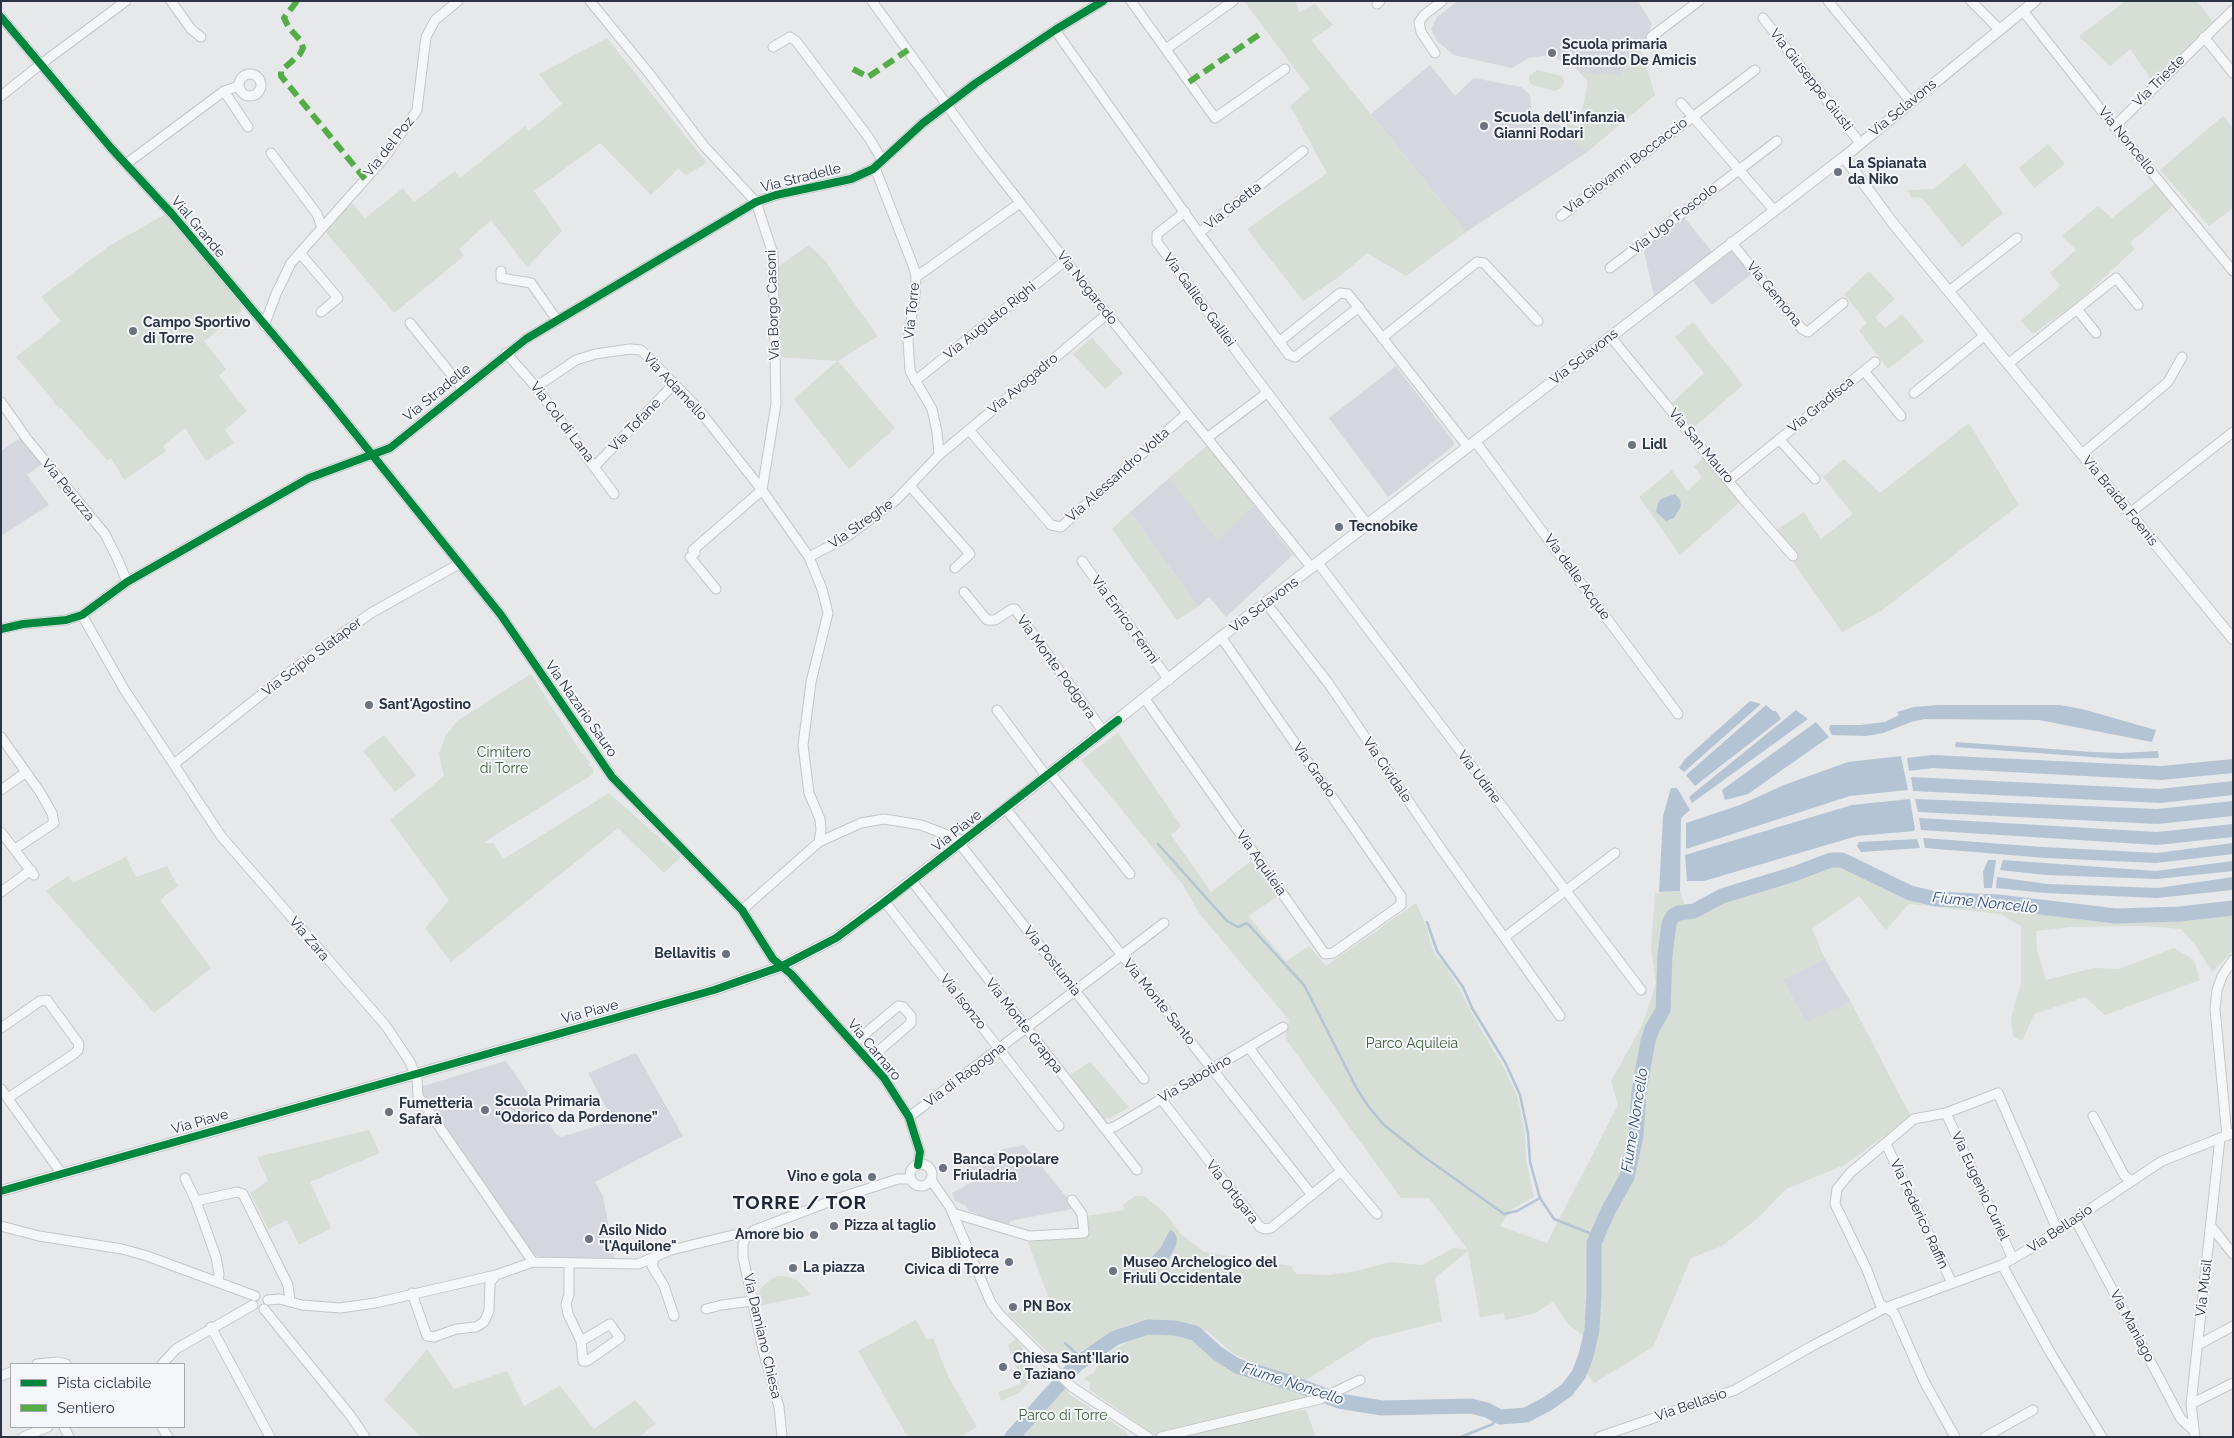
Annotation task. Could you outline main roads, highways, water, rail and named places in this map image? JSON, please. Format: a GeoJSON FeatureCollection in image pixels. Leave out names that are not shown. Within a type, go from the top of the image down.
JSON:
{"type":"FeatureCollection","features":[{"type":"Feature","properties":{"kind":"water"},"geometry":{"type":"Polygon","coordinates":[[[1675,494],[1680,500],[1681,506],[1674,518],[1666,521],[1656,512],[1658,503],[1661,499],[1675,494]]]}},
{"type":"Feature","properties":{"kind":"water"},"geometry":{"type":"Polygon","coordinates":[[[1750,701],[1761,704],[1684,772],[1679,768],[1685,759],[1750,701]]]}},
{"type":"Feature","properties":{"kind":"water"},"geometry":{"type":"Polygon","coordinates":[[[1766,705],[1773,711],[1776,711],[1781,719],[1695,786],[1686,775],[1766,705]]]}},
{"type":"Feature","properties":{"kind":"water"},"geometry":{"type":"Polygon","coordinates":[[[1939,705],[2059,705],[2082,709],[2156,730],[2152,742],[2039,720],[1925,719],[1911,722],[1883,733],[1866,736],[1832,735],[1829,729],[1830,725],[1860,725],[1885,722],[1899,715],[1897,712],[1914,707],[1939,705]]]}},
{"type":"Feature","properties":{"kind":"water"},"geometry":{"type":"Polygon","coordinates":[[[1796,710],[1808,719],[1692,803],[1689,797],[1796,710]]]}},
{"type":"Feature","properties":{"kind":"water"},"geometry":{"type":"Polygon","coordinates":[[[1816,722],[1829,737],[1748,794],[1725,800],[1722,790],[1816,722]]]}},
{"type":"Feature","properties":{"kind":"water"},"geometry":{"type":"Polygon","coordinates":[[[1956,742],[2092,752],[2158,751],[2159,758],[2118,759],[1955,747],[1956,742]]]}},
{"type":"Feature","properties":{"kind":"water"},"geometry":{"type":"Polygon","coordinates":[[[1932,755],[2161,766],[2233,759],[2233,773],[2161,780],[1933,768],[1909,771],[1907,758],[1932,755]]]}},
{"type":"Feature","properties":{"kind":"water"},"geometry":{"type":"Polygon","coordinates":[[[1901,756],[1908,790],[1850,796],[1686,849],[1686,823],[1740,805],[1784,785],[1848,762],[1901,756]]]}},
{"type":"Feature","properties":{"kind":"water"},"geometry":{"type":"Polygon","coordinates":[[[1911,777],[2159,789],[2233,781],[2233,795],[2161,803],[1913,791],[1911,777]]]}},
{"type":"Feature","properties":{"kind":"water"},"geometry":{"type":"Polygon","coordinates":[[[1671,788],[1677,788],[1690,810],[1681,818],[1680,891],[1659,892],[1663,816],[1671,788]]]}},
{"type":"Feature","properties":{"kind":"water"},"geometry":{"type":"Polygon","coordinates":[[[1910,799],[1914,831],[1857,836],[1704,881],[1687,881],[1685,855],[1852,805],[1910,799]]]}},
{"type":"Feature","properties":{"kind":"water"},"geometry":{"type":"Polygon","coordinates":[[[1915,799],[2157,809],[2233,801],[2233,816],[2158,824],[1918,812],[1915,799]]]}},
{"type":"Feature","properties":{"kind":"water"},"geometry":{"type":"Polygon","coordinates":[[[1919,818],[2157,832],[2233,824],[2233,837],[2157,845],[1921,830],[1919,818]]]}},
{"type":"Feature","properties":{"kind":"water"},"geometry":{"type":"Polygon","coordinates":[[[1923,838],[2157,853],[2233,843],[2233,854],[2156,863],[2046,858],[1925,848],[1923,838]]]}},
{"type":"Feature","properties":{"kind":"water"},"geometry":{"type":"Polygon","coordinates":[[[1917,839],[1920,848],[1861,852],[1857,846],[1859,842],[1917,839]]]}},
{"type":"Feature","properties":{"kind":"water"},"geometry":{"type":"Polygon","coordinates":[[[1988,860],[1996,860],[1992,888],[1984,888],[1983,872],[1988,860]]]}},
{"type":"Feature","properties":{"kind":"water"},"geometry":{"type":"Polygon","coordinates":[[[2003,860],[2156,871],[2233,861],[2233,871],[2157,879],[2046,875],[2000,870],[2003,860]]]}},
{"type":"Feature","properties":{"kind":"water"},"geometry":{"type":"Polygon","coordinates":[[[1997,877],[2048,884],[2158,888],[2233,877],[2233,890],[2156,898],[2045,893],[1996,888],[1997,877]]]}},
{"type":"Feature","properties":{"kind":"water"},"geometry":{"type":"Polygon","coordinates":[[[1170,1230],[1174,1232],[1177,1238],[1176,1246],[1167,1262],[1159,1264],[1153,1261],[1152,1257],[1161,1247],[1170,1230]]]}},
{"type":"Feature","properties":{"kind":"waterway"},"geometry":{"type":"LineString","coordinates":[[1158,844],[1227,921],[1238,927],[1247,923],[1304,985],[1357,1089],[1384,1125],[1423,1156],[1504,1214],[1517,1211],[1540,1198],[1554,1219],[1597,1236]]}},
{"type":"Feature","properties":{"kind":"waterway","name":"Fiume Noncello"},"geometry":{"type":"LineString","coordinates":[[1012,1437],[1077,1364],[1115,1338],[1148,1327],[1175,1328],[1195,1333],[1217,1353],[1237,1366],[1295,1384],[1339,1401],[1382,1408],[1471,1406],[1487,1410],[1500,1417],[1526,1415],[1547,1404],[1567,1390],[1579,1374],[1586,1356],[1592,1330],[1594,1243],[1608,1211],[1627,1177],[1636,1136],[1639,1091],[1648,1041],[1652,1029],[1663,1010],[1665,955],[1669,924],[1673,916],[1679,913],[1694,911],[1722,896],[1794,874],[1831,860],[1842,860],[1910,893],[1936,899],[1998,902],[2116,916],[2180,914],[2233,908]]}},
{"type":"Feature","properties":{"kind":"waterway"},"geometry":{"type":"LineString","coordinates":[[1427,922],[1437,951],[1463,987],[1472,1008],[1506,1064],[1520,1095],[1528,1133],[1530,1162],[1540,1198]]}},
{"type":"Feature","properties":{"kind":"waterway"},"geometry":{"type":"LineString","coordinates":[[1065,1343],[1083,1360]]}},
{"type":"Feature","properties":{"kind":"waterway"},"geometry":{"type":"LineString","coordinates":[[1461,1437],[1493,1424],[1496,1415]]}},
{"type":"Feature","properties":{"kind":"place","name":"Scuola primaria Edmondo De Amicis"},"geometry":{"type":"Point","coordinates":[1552,53]}},
{"type":"Feature","properties":{"kind":"place","name":"Scuola dell'infanzia Gianni Rodari"},"geometry":{"type":"Point","coordinates":[1484,126]}},
{"type":"Feature","properties":{"kind":"place","name":"La Spianata da Niko"},"geometry":{"type":"Point","coordinates":[1838,172]}},
{"type":"Feature","properties":{"kind":"place","name":"Campo Sportivo di Torre"},"geometry":{"type":"Point","coordinates":[133,331]}},
{"type":"Feature","properties":{"kind":"place","name":"Lidl"},"geometry":{"type":"Point","coordinates":[1632,445]}},
{"type":"Feature","properties":{"kind":"place","name":"Tecnobike"},"geometry":{"type":"Point","coordinates":[1339,527]}},
{"type":"Feature","properties":{"kind":"place","name":"Sant'Agostino"},"geometry":{"type":"Point","coordinates":[369,705]}},
{"type":"Feature","properties":{"kind":"place","name":"Bellavitis"},"geometry":{"type":"Point","coordinates":[726,954]}},
{"type":"Feature","properties":{"kind":"place","name":"Scuola Primaria “Odorico da Pordenone”"},"geometry":{"type":"Point","coordinates":[485,1110]}},
{"type":"Feature","properties":{"kind":"place","name":"Fumetteria Safarà"},"geometry":{"type":"Point","coordinates":[389,1112]}},
{"type":"Feature","properties":{"kind":"place","name":"Banca Popolare Friuladria"},"geometry":{"type":"Point","coordinates":[943,1168]}},
{"type":"Feature","properties":{"kind":"place","name":"Vino e gola"},"geometry":{"type":"Point","coordinates":[872,1177]}},
{"type":"Feature","properties":{"kind":"place","name":"Pizza al taglio"},"geometry":{"type":"Point","coordinates":[834,1226]}},
{"type":"Feature","properties":{"kind":"place","name":"Amore bio"},"geometry":{"type":"Point","coordinates":[814,1235]}},
{"type":"Feature","properties":{"kind":"place","name":"Asilo Nido \"l'Aquilone\""},"geometry":{"type":"Point","coordinates":[589,1239]}},
{"type":"Feature","properties":{"kind":"place","name":"Biblioteca Civica di Torre"},"geometry":{"type":"Point","coordinates":[1009,1262]}},
{"type":"Feature","properties":{"kind":"place","name":"La piazza"},"geometry":{"type":"Point","coordinates":[793,1268]}},
{"type":"Feature","properties":{"kind":"place","name":"Museo Archelogico del Friuli Occidentale"},"geometry":{"type":"Point","coordinates":[1113,1271]}},
{"type":"Feature","properties":{"kind":"place","name":"PN Box"},"geometry":{"type":"Point","coordinates":[1013,1307]}},
{"type":"Feature","properties":{"kind":"place","name":"Chiesa Sant'Ilario e Taziano"},"geometry":{"type":"Point","coordinates":[1003,1367]}},
{"type":"Feature","properties":{"kind":"district","name":"TORRE / TOR"},"geometry":{"type":"Point","coordinates":[800,1203]}},
{"type":"Feature","properties":{"kind":"park label","name":"Cimitero di Torre"},"geometry":{"type":"Point","coordinates":[504,762]}},
{"type":"Feature","properties":{"kind":"park label","name":"Parco Aquileia"},"geometry":{"type":"Point","coordinates":[1412,1044]}},
{"type":"Feature","properties":{"kind":"park label","name":"Parco di Torre"},"geometry":{"type":"Point","coordinates":[1063,1416]}}]}
